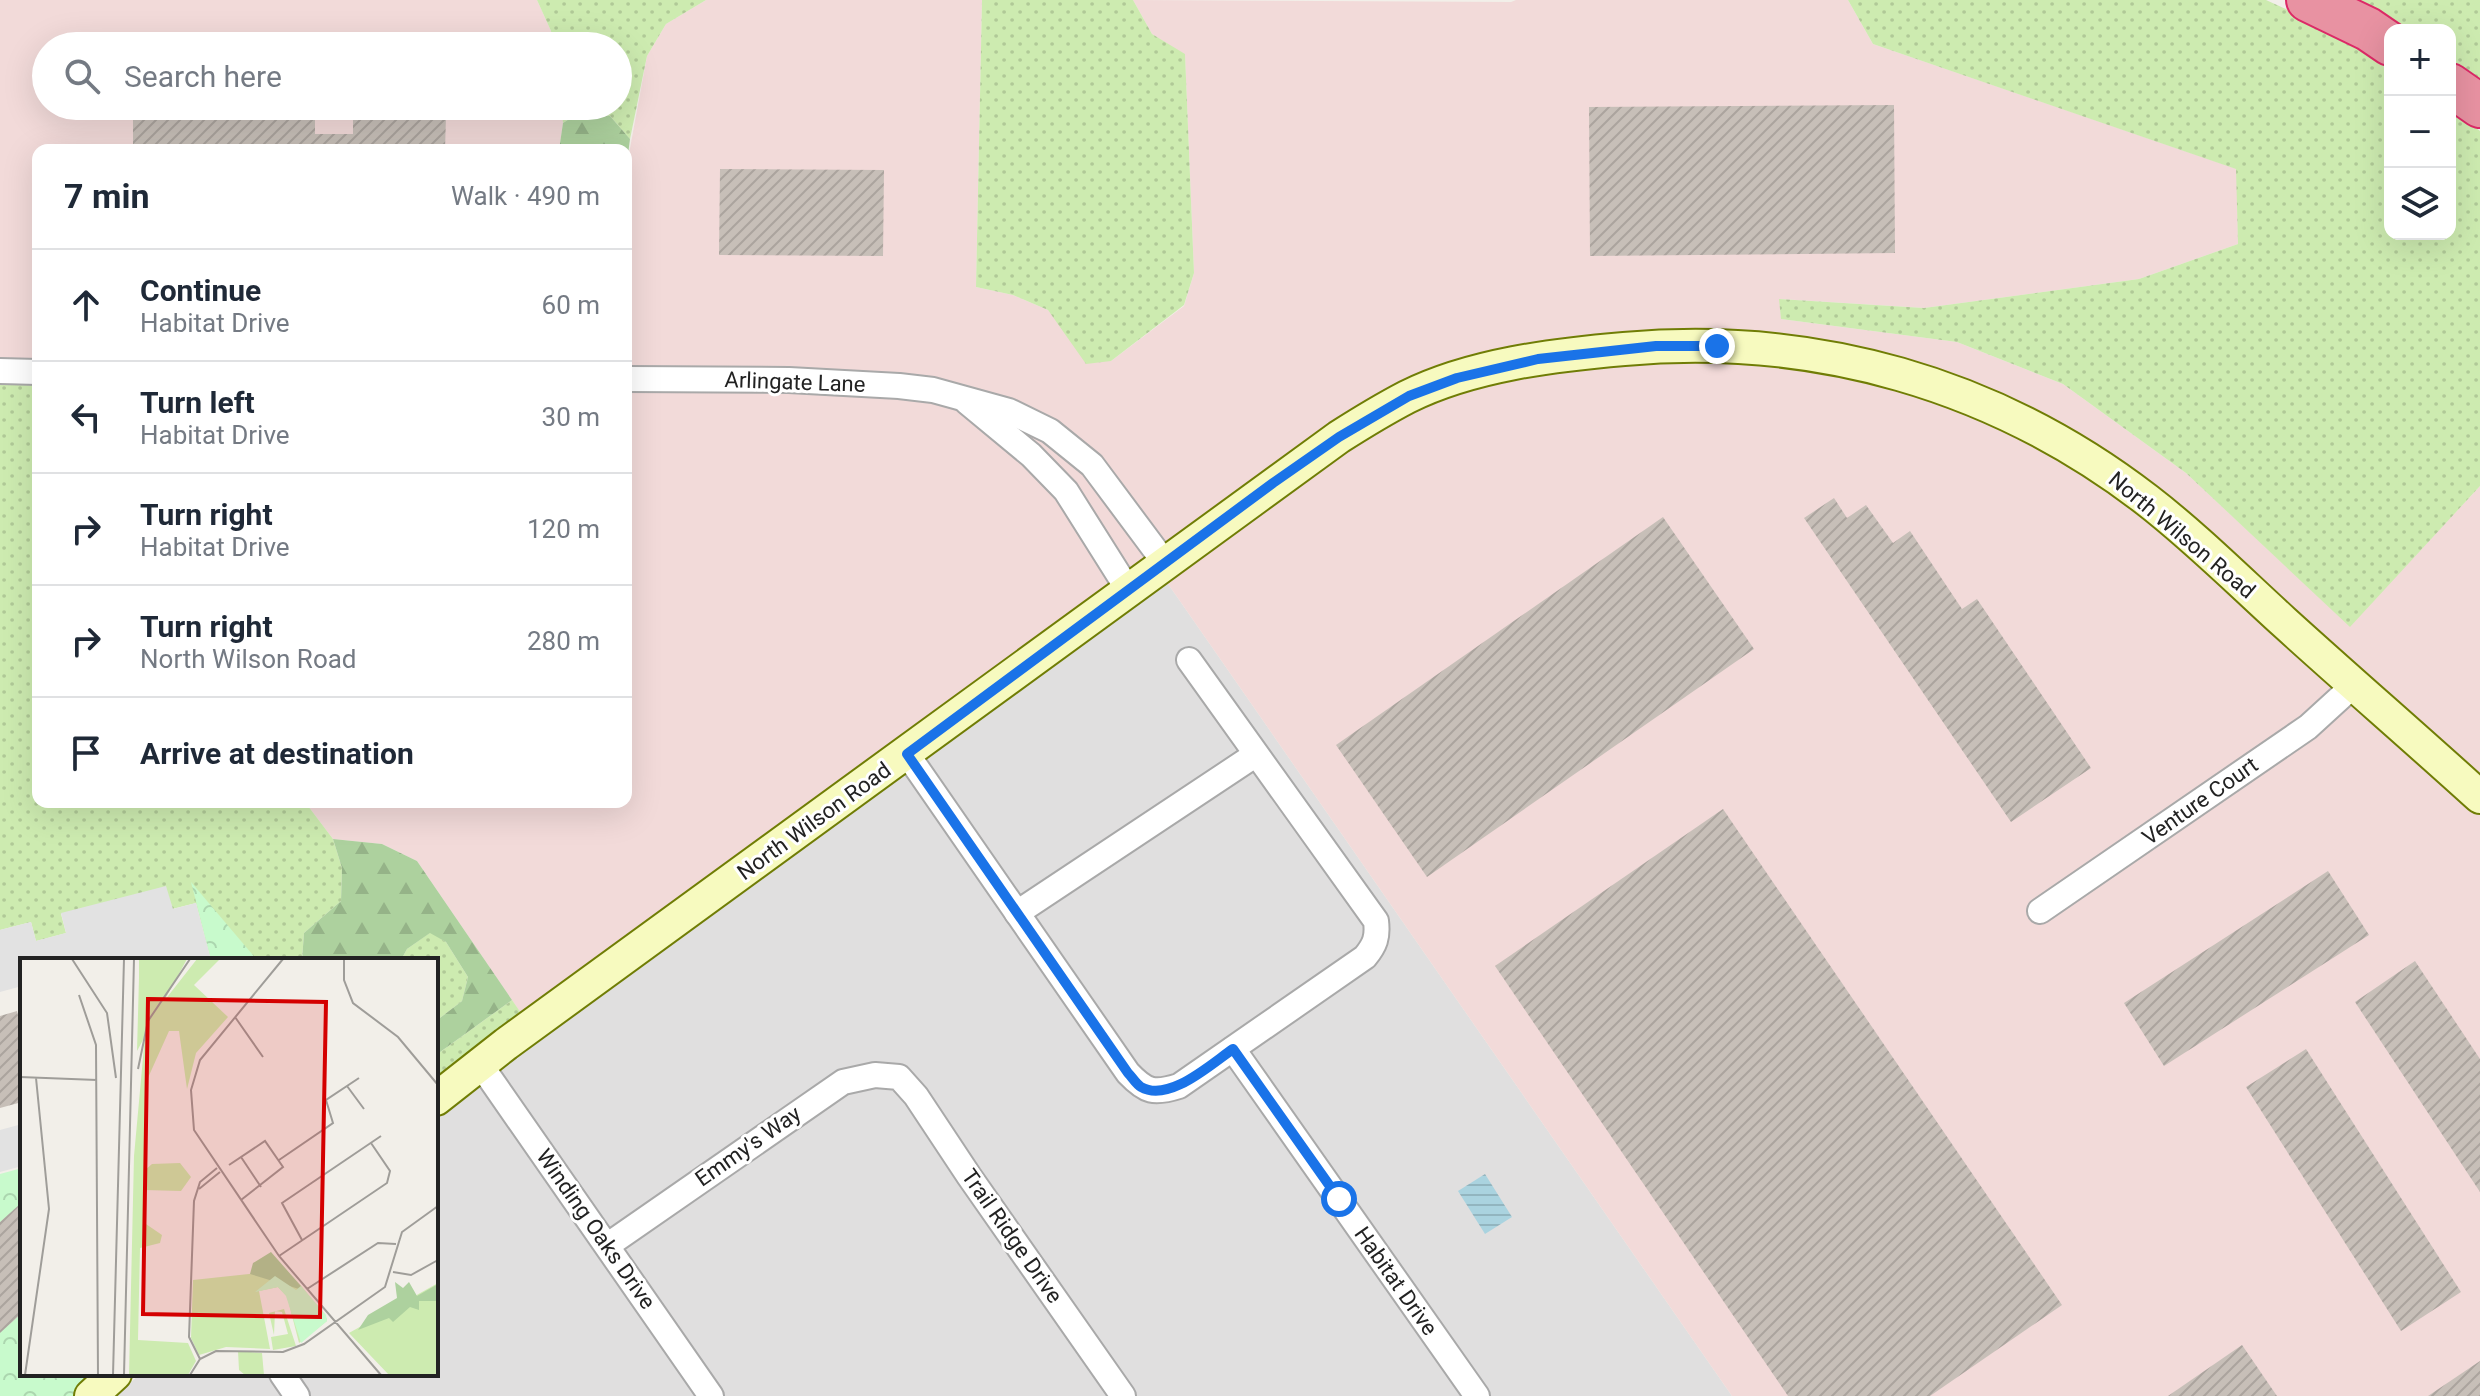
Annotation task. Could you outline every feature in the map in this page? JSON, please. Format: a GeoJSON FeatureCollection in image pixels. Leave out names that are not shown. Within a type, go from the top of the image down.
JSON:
{"type":"FeatureCollection","features":[{"type":"Feature","properties":{"kind":"highway"},"geometry":{"type":"LineString","coordinates":[[2308,0],[2384,40]]}},
{"type":"Feature","properties":{"kind":"highway"},"geometry":{"type":"LineString","coordinates":[[2456,89],[2480,106]]}},
{"type":"Feature","properties":{"kind":"main road","name":"North Wilson Road"},"geometry":{"type":"LineString","coordinates":[[438,1097],[1273,483],[1358,425],[1409,396],[1457,378],[1538,359],[1656,346],[1773,349],[1875,366],[1994,408],[2077,452],[2147,501],[2480,797]]}},
{"type":"Feature","properties":{"kind":"main road"},"geometry":{"type":"LineString","coordinates":[[91,1396],[113,1376]]}},
{"type":"Feature","properties":{"kind":"street"},"geometry":{"type":"LineString","coordinates":[[0,371],[32,372]]}},
{"type":"Feature","properties":{"kind":"street","name":"Arlingate Lane"},"geometry":{"type":"LineString","coordinates":[[632,379],[789,380],[899,386],[933,390],[1009,411],[1050,431],[1092,465],[1165,563]]}},
{"type":"Feature","properties":{"kind":"street","name":"Arlingate Lane"},"geometry":{"type":"LineString","coordinates":[[962,398],[1031,455],[1066,491],[1129,591]]}},
{"type":"Feature","properties":{"kind":"street"},"geometry":{"type":"LineString","coordinates":[[907,754],[1128,1073],[1141,1087],[1160,1092],[1179,1086],[1365,957],[1374,947],[1378,934],[1376,921],[1189,660]]}},
{"type":"Feature","properties":{"kind":"street","name":"Venture Court"},"geometry":{"type":"LineString","coordinates":[[2040,911],[2308,727],[2354,685]]}},
{"type":"Feature","properties":{"kind":"street"},"geometry":{"type":"LineString","coordinates":[[1017,913],[1255,755]]}},
{"type":"Feature","properties":{"kind":"street","name":"Habitat Drive"},"geometry":{"type":"LineString","coordinates":[[1233,1049],[1477,1396]]}},
{"type":"Feature","properties":{"kind":"street","name":"Winding Oaks Drive"},"geometry":{"type":"LineString","coordinates":[[480,1064],[711,1396]]}},
{"type":"Feature","properties":{"kind":"street","name":"Emmy's Way"},"geometry":{"type":"LineString","coordinates":[[608,1245],[843,1082],[858,1076],[899,1077]]}},
{"type":"Feature","properties":{"kind":"street","name":"Trail Ridge Drive"},"geometry":{"type":"LineString","coordinates":[[899,1077],[916,1096],[1123,1396]]}},
{"type":"Feature","properties":{"kind":"street"},"geometry":{"type":"LineString","coordinates":[[283,1376],[297,1396]]}},
{"type":"Feature","properties":{"kind":"shaded area"},"geometry":{"type":"Polygon","coordinates":[[[0,0],[537,0],[551,32],[32,32],[32,120],[563,120],[563,123],[560,144],[32,144],[32,385],[0,385],[0,0]]]}},
{"type":"Feature","properties":{"kind":"shaded area"},"geometry":{"type":"Polygon","coordinates":[[[706,0],[982,0],[976,287],[1013,295],[1048,310],[1111,361],[1184,306],[1194,273],[1185,55],[1152,34],[1133,0],[1848,0],[1873,44],[2237,169],[2238,244],[2139,279],[1924,308],[1780,299],[1781,319],[1957,342],[2063,384],[2186,473],[2350,626],[2480,486],[2480,1396],[1732,1396],[1157,568],[533,1031],[417,861],[382,844],[333,839],[310,808],[632,808],[631,144],[647,56],[666,24],[706,0]]]}},
{"type":"Feature","properties":{"kind":"shaded area"},"geometry":{"type":"Polygon","coordinates":[[[1157,568],[1732,1396],[116,1396],[138,1376],[438,1376],[438,1113],[533,1031],[1157,568]]]}},
{"type":"Feature","properties":{"kind":"shaded area"},"geometry":{"type":"Polygon","coordinates":[[[166,886],[173,909],[196,903],[210,958],[20,958],[20,987],[0,992],[0,930],[31,922],[36,941],[66,933],[61,913],[166,886]]]}},
{"type":"Feature","properties":{"kind":"shaded area"},"geometry":{"type":"Polygon","coordinates":[[[20,1125],[20,1167],[0,1172],[0,1130],[20,1125]]]}},
{"type":"Feature","properties":{"kind":"green space"},"geometry":{"type":"Polygon","coordinates":[[[537,0],[706,0],[666,24],[647,56],[630,139],[613,120],[632,120],[632,32],[551,31],[537,0]]]}},
{"type":"Feature","properties":{"kind":"green space"},"geometry":{"type":"Polygon","coordinates":[[[982,0],[1133,0],[1152,34],[1185,54],[1194,273],[1184,305],[1111,361],[1086,364],[1048,310],[1013,295],[976,287],[982,0]]]}},
{"type":"Feature","properties":{"kind":"green space"},"geometry":{"type":"Polygon","coordinates":[[[1848,0],[2266,0],[2339,33],[2384,63],[2384,240],[2456,240],[2456,113],[2480,131],[2480,486],[2350,627],[2186,473],[2063,384],[1957,342],[1781,319],[1779,299],[1924,308],[2139,279],[2238,244],[2236,169],[1873,44],[1848,0]]]}},
{"type":"Feature","properties":{"kind":"green space"},"geometry":{"type":"Polygon","coordinates":[[[2340,0],[2480,0],[2480,80],[2456,65],[2456,24],[2388,24],[2340,0]]]}},
{"type":"Feature","properties":{"kind":"green space"},"geometry":{"type":"Polygon","coordinates":[[[568,120],[613,120],[630,139],[629,144],[560,144],[563,123],[568,120]]]}},
{"type":"Feature","properties":{"kind":"green space"},"geometry":{"type":"Polygon","coordinates":[[[0,385],[32,385],[32,808],[310,808],[333,839],[342,868],[341,901],[304,933],[302,958],[210,958],[196,903],[172,909],[61,914],[66,933],[36,941],[31,922],[0,930],[0,385]]]}},
{"type":"Feature","properties":{"kind":"green space"},"geometry":{"type":"Polygon","coordinates":[[[333,839],[382,844],[417,861],[512,1000],[438,1054],[438,1019],[462,1001],[468,977],[446,942],[430,933],[407,949],[402,958],[302,958],[304,933],[341,901],[342,868],[333,839]]]}},
{"type":"Feature","properties":{"kind":"green space"},"geometry":{"type":"Polygon","coordinates":[[[191,882],[255,958],[210,958],[191,882]]]}},
{"type":"Feature","properties":{"kind":"green space"},"geometry":{"type":"Polygon","coordinates":[[[431,932],[446,942],[468,977],[462,1001],[438,1019],[438,958],[402,958],[407,949],[431,932]]]}},
{"type":"Feature","properties":{"kind":"green space"},"geometry":{"type":"Polygon","coordinates":[[[512,1000],[523,1016],[438,1080],[438,1054],[512,1000]]]}},
{"type":"Feature","properties":{"kind":"green space"},"geometry":{"type":"Polygon","coordinates":[[[20,1169],[20,1376],[96,1376],[73,1396],[0,1396],[0,1174],[20,1169]]]}},
{"type":"Feature","properties":{"kind":"water"},"geometry":{"type":"Polygon","coordinates":[[[1485,1174],[1512,1217],[1485,1234],[1458,1191],[1485,1174]]]}},
{"type":"Feature","properties":{"kind":"building"},"geometry":{"type":"Polygon","coordinates":[[[1894,105],[1895,253],[1590,256],[1589,107],[1894,105]]]}},
{"type":"Feature","properties":{"kind":"building"},"geometry":{"type":"Polygon","coordinates":[[[133,120],[315,120],[315,134],[353,134],[353,120],[446,120],[445,144],[133,144],[133,120]]]}},
{"type":"Feature","properties":{"kind":"building"},"geometry":{"type":"Polygon","coordinates":[[[720,169],[884,170],[883,256],[719,255],[720,169]]]}},
{"type":"Feature","properties":{"kind":"building"},"geometry":{"type":"Polygon","coordinates":[[[1834,498],[1847,518],[1866,505],[1893,543],[1910,531],[1962,609],[1977,599],[2091,768],[2011,822],[1804,518],[1834,498]]]}},
{"type":"Feature","properties":{"kind":"building"},"geometry":{"type":"Polygon","coordinates":[[[1663,517],[1754,649],[1427,877],[1336,745],[1663,517]]]}},
{"type":"Feature","properties":{"kind":"building"},"geometry":{"type":"Polygon","coordinates":[[[1723,809],[2062,1305],[1930,1396],[1788,1396],[1495,966],[1723,809]]]}},
{"type":"Feature","properties":{"kind":"building"},"geometry":{"type":"Polygon","coordinates":[[[2328,871],[2369,935],[2164,1066],[2124,1003],[2328,871]]]}},
{"type":"Feature","properties":{"kind":"building"},"geometry":{"type":"Polygon","coordinates":[[[2415,961],[2480,1059],[2480,1192],[2355,1002],[2415,961]]]}},
{"type":"Feature","properties":{"kind":"building"},"geometry":{"type":"Polygon","coordinates":[[[17,1011],[20,1024],[20,1103],[0,1108],[0,1016],[17,1011]]]}},
{"type":"Feature","properties":{"kind":"building"},"geometry":{"type":"Polygon","coordinates":[[[2306,1049],[2461,1292],[2401,1331],[2246,1087],[2306,1049]]]}},
{"type":"Feature","properties":{"kind":"building"},"geometry":{"type":"Polygon","coordinates":[[[20,1204],[20,1315],[0,1333],[0,1222],[20,1204]]]}},
{"type":"Feature","properties":{"kind":"building"},"geometry":{"type":"Polygon","coordinates":[[[2242,1345],[2277,1396],[2168,1396],[2242,1345]]]}},
{"type":"Feature","properties":{"kind":"building"},"geometry":{"type":"Polygon","coordinates":[[[2480,1361],[2480,1396],[2428,1396],[2480,1361]]]}},
{"type":"Feature","properties":{"kind":"route"},"geometry":{"type":"LineString","coordinates":[[1339,1199],[1233,1049],[1179,1086],[1160,1092],[1141,1087],[1128,1073],[907,754],[1273,483],[1367,419],[1409,396],[1457,378],[1538,359],[1656,346],[1717,346]]}}]}
